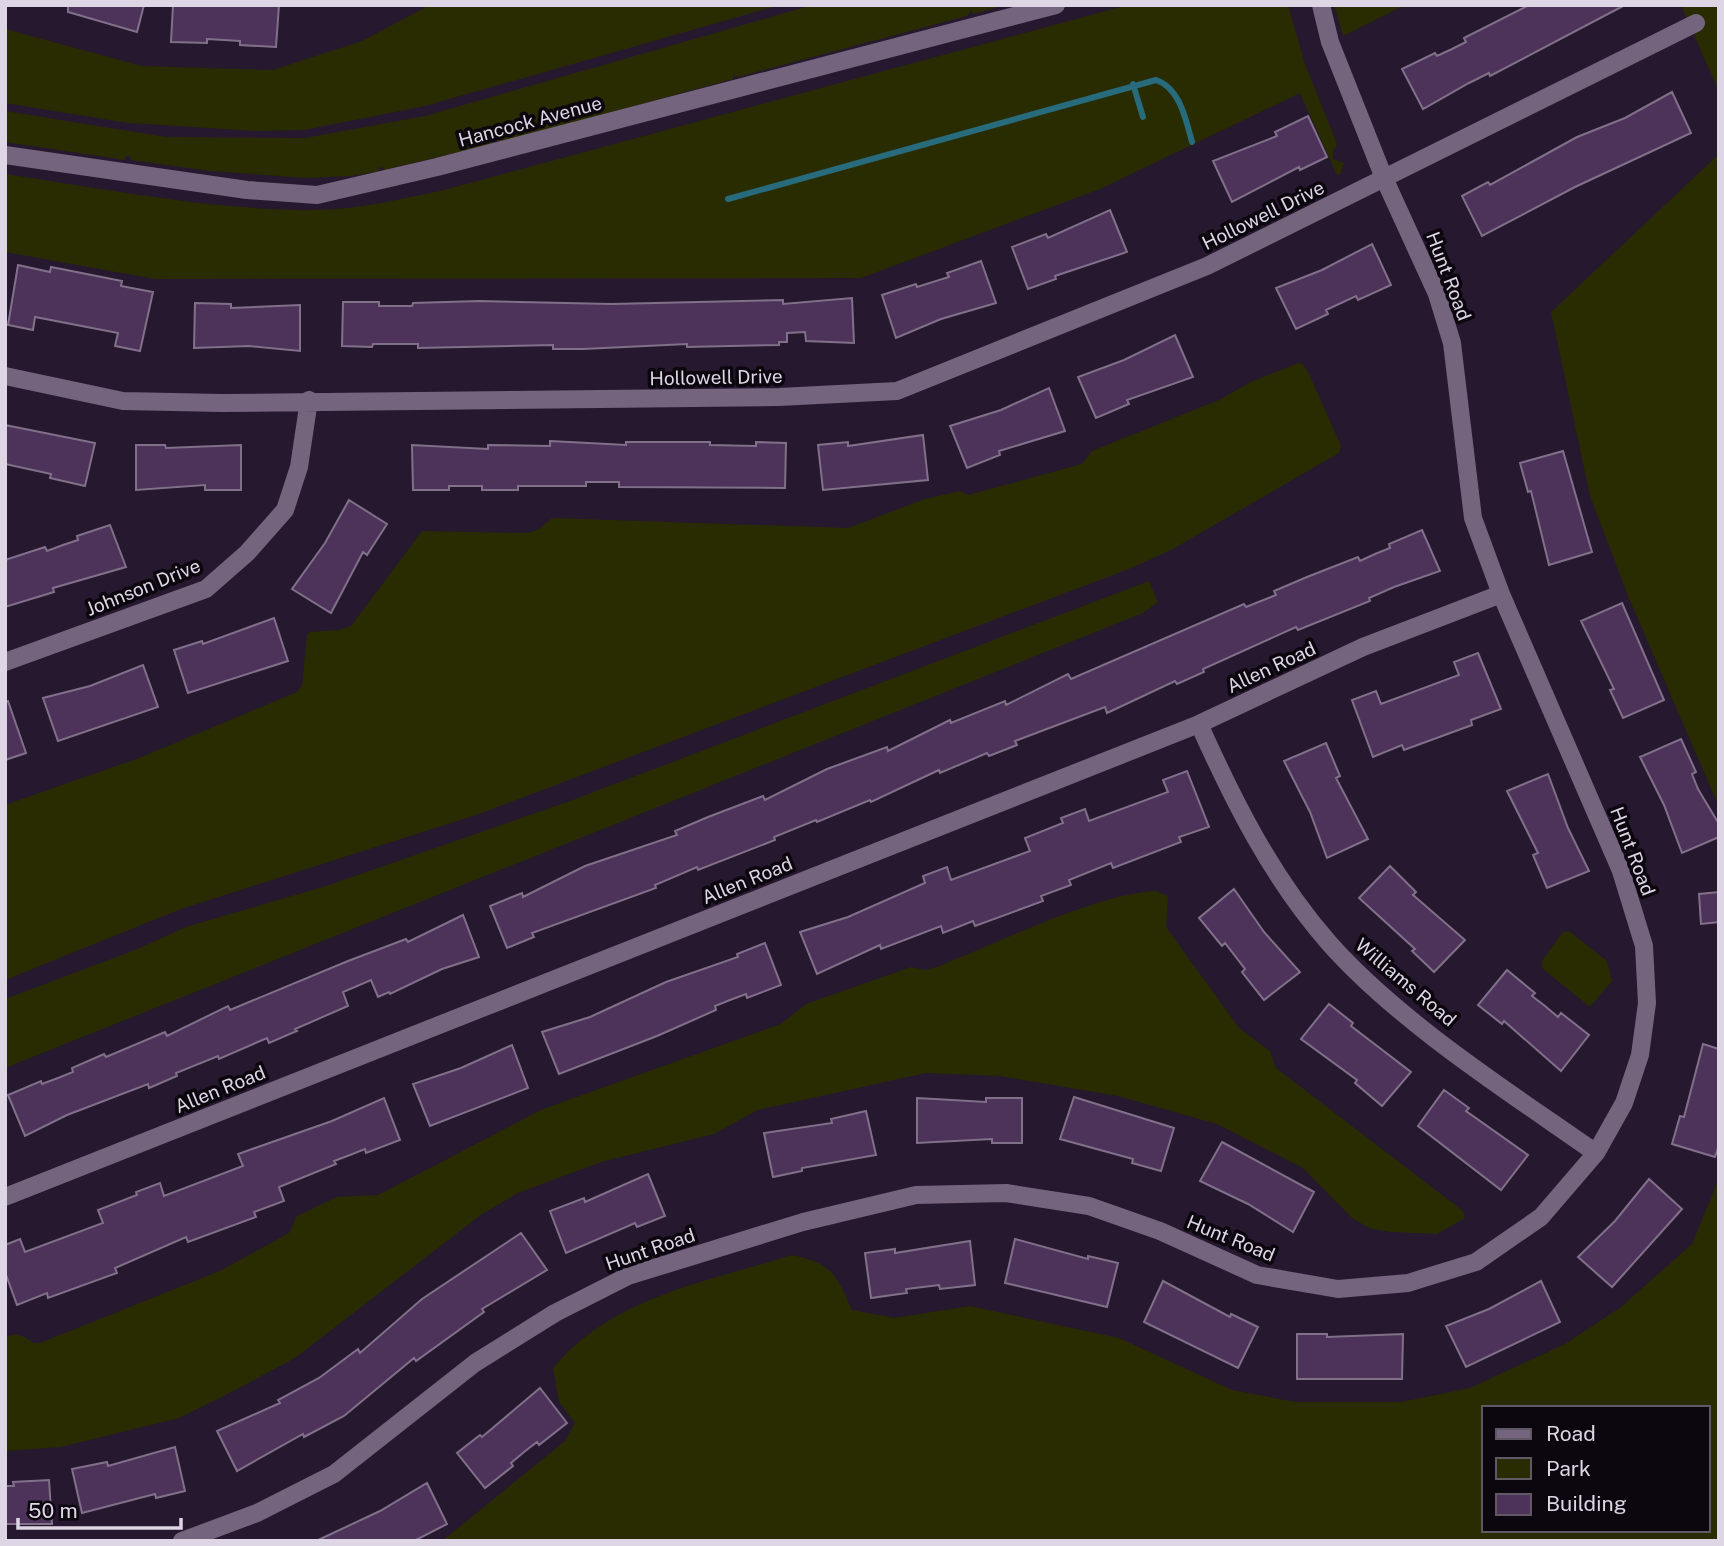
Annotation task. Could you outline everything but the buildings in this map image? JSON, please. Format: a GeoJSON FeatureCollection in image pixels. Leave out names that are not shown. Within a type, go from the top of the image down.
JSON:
{"type":"FeatureCollection","features":[{"type":"Feature","properties":{"kind":"street","name":"Hancock Avenue"},"geometry":{"type":"LineString","coordinates":[[5,155],[247,190],[317,195],[398,177],[1056,5]]}},
{"type":"Feature","properties":{"kind":"street","name":"Hunt Road"},"geometry":{"type":"LineString","coordinates":[[182,1541],[257,1513],[334,1474],[475,1363],[555,1313],[628,1276],[803,1222],[916,1195],[1006,1193],[1089,1206],[1160,1231],[1258,1275],[1338,1289],[1408,1283],[1476,1262],[1541,1217],[1596,1153],[1624,1103],[1640,1055],[1647,1003],[1644,946],[1621,871],[1501,594],[1473,517],[1452,343],[1437,294],[1384,178],[1330,42],[1321,5]]}},
{"type":"Feature","properties":{"kind":"street","name":"Hollowell Drive"},"geometry":{"type":"LineString","coordinates":[[5,376],[123,401],[222,403],[779,397],[897,391],[1207,266],[1696,23]]}},
{"type":"Feature","properties":{"kind":"street","name":"Johnson Drive"},"geometry":{"type":"LineString","coordinates":[[5,662],[206,589],[237,562],[285,510],[299,467],[309,400]]}},
{"type":"Feature","properties":{"kind":"street","name":"Allen Road"},"geometry":{"type":"LineString","coordinates":[[5,1197],[1199,724],[1363,648],[1501,594]]}},
{"type":"Feature","properties":{"kind":"street","name":"Williams Road"},"geometry":{"type":"LineString","coordinates":[[1199,724],[1239,812],[1298,903],[1329,943],[1365,980],[1427,1030],[1596,1153]]}},
{"type":"Feature","properties":{"kind":"green space"},"geometry":{"type":"Polygon","coordinates":[[[430,5],[780,5],[425,106],[304,130],[256,131],[128,123],[5,103],[5,29],[142,66],[273,70],[362,41],[430,5]]]}},
{"type":"Feature","properties":{"kind":"green space"},"geometry":{"type":"Polygon","coordinates":[[[813,5],[1005,5],[973,14],[971,11],[967,16],[738,77],[733,75],[733,79],[498,143],[497,140],[492,141],[492,144],[351,176],[307,178],[210,171],[131,160],[131,157],[125,156],[125,160],[5,142],[5,111],[166,137],[305,138],[425,116],[813,5]]]}},
{"type":"Feature","properties":{"kind":"green space"},"geometry":{"type":"Polygon","coordinates":[[[1128,5],[1288,5],[1305,64],[1337,144],[1333,159],[1344,163],[1340,174],[1337,175],[1300,93],[1100,189],[861,278],[155,279],[5,252],[5,174],[158,198],[235,206],[329,210],[362,206],[444,190],[1128,5]]]}},
{"type":"Feature","properties":{"kind":"green space"},"geometry":{"type":"Polygon","coordinates":[[[1334,5],[1405,5],[1343,36],[1334,5]]]}},
{"type":"Feature","properties":{"kind":"green space"},"geometry":{"type":"Polygon","coordinates":[[[1681,5],[1719,5],[1719,92],[1681,5]]]}},
{"type":"Feature","properties":{"kind":"green space"},"geometry":{"type":"Polygon","coordinates":[[[1719,154],[1719,807],[1628,596],[1590,496],[1551,312],[1719,154]]]}},
{"type":"Feature","properties":{"kind":"green space"},"geometry":{"type":"Polygon","coordinates":[[[1298,363],[1303,364],[1309,374],[1341,446],[1339,453],[1171,550],[1129,569],[476,815],[181,909],[5,980],[5,805],[139,758],[297,692],[302,685],[307,635],[310,632],[339,630],[351,626],[422,531],[528,533],[539,529],[552,518],[848,528],[925,499],[960,491],[968,495],[1082,464],[1092,451],[1219,400],[1251,382],[1298,363]]]}},
{"type":"Feature","properties":{"kind":"green space"},"geometry":{"type":"Polygon","coordinates":[[[1149,581],[1158,602],[1143,613],[5,1068],[5,999],[135,950],[186,927],[326,886],[570,801],[1149,581]]]}},
{"type":"Feature","properties":{"kind":"green space"},"geometry":{"type":"Polygon","coordinates":[[[1156,891],[1168,896],[1166,927],[1239,1028],[1270,1051],[1276,1068],[1463,1211],[1465,1218],[1437,1234],[1369,1228],[1352,1218],[1303,1168],[1217,1124],[1118,1096],[1000,1076],[926,1073],[758,1110],[714,1134],[601,1162],[518,1193],[482,1214],[295,1358],[224,1396],[179,1418],[61,1447],[5,1451],[5,1338],[9,1336],[20,1336],[40,1343],[222,1270],[289,1233],[297,1216],[337,1197],[378,1195],[543,1109],[781,1024],[806,1004],[911,967],[925,970],[937,967],[1075,910],[1131,894],[1156,891]]]}},
{"type":"Feature","properties":{"kind":"green space"},"geometry":{"type":"Polygon","coordinates":[[[1569,931],[1607,961],[1612,981],[1590,1007],[1543,969],[1541,962],[1563,932],[1569,931]]]}},
{"type":"Feature","properties":{"kind":"green space"},"geometry":{"type":"Polygon","coordinates":[[[1719,1179],[1719,1541],[442,1541],[565,1441],[575,1423],[559,1402],[553,1368],[577,1344],[604,1324],[663,1295],[792,1255],[816,1262],[831,1272],[842,1287],[852,1310],[894,1318],[970,1306],[1119,1338],[1232,1390],[1296,1402],[1401,1402],[1470,1388],[1565,1344],[1621,1307],[1692,1244],[1719,1179]]]}},
{"type":"Feature","properties":{"kind":"waterway"},"geometry":{"type":"LineString","coordinates":[[728,199],[1156,80],[1164,84],[1176,97],[1192,142]]}},
{"type":"Feature","properties":{"kind":"waterway"},"geometry":{"type":"LineString","coordinates":[[1133,84],[1143,117]]}}]}
